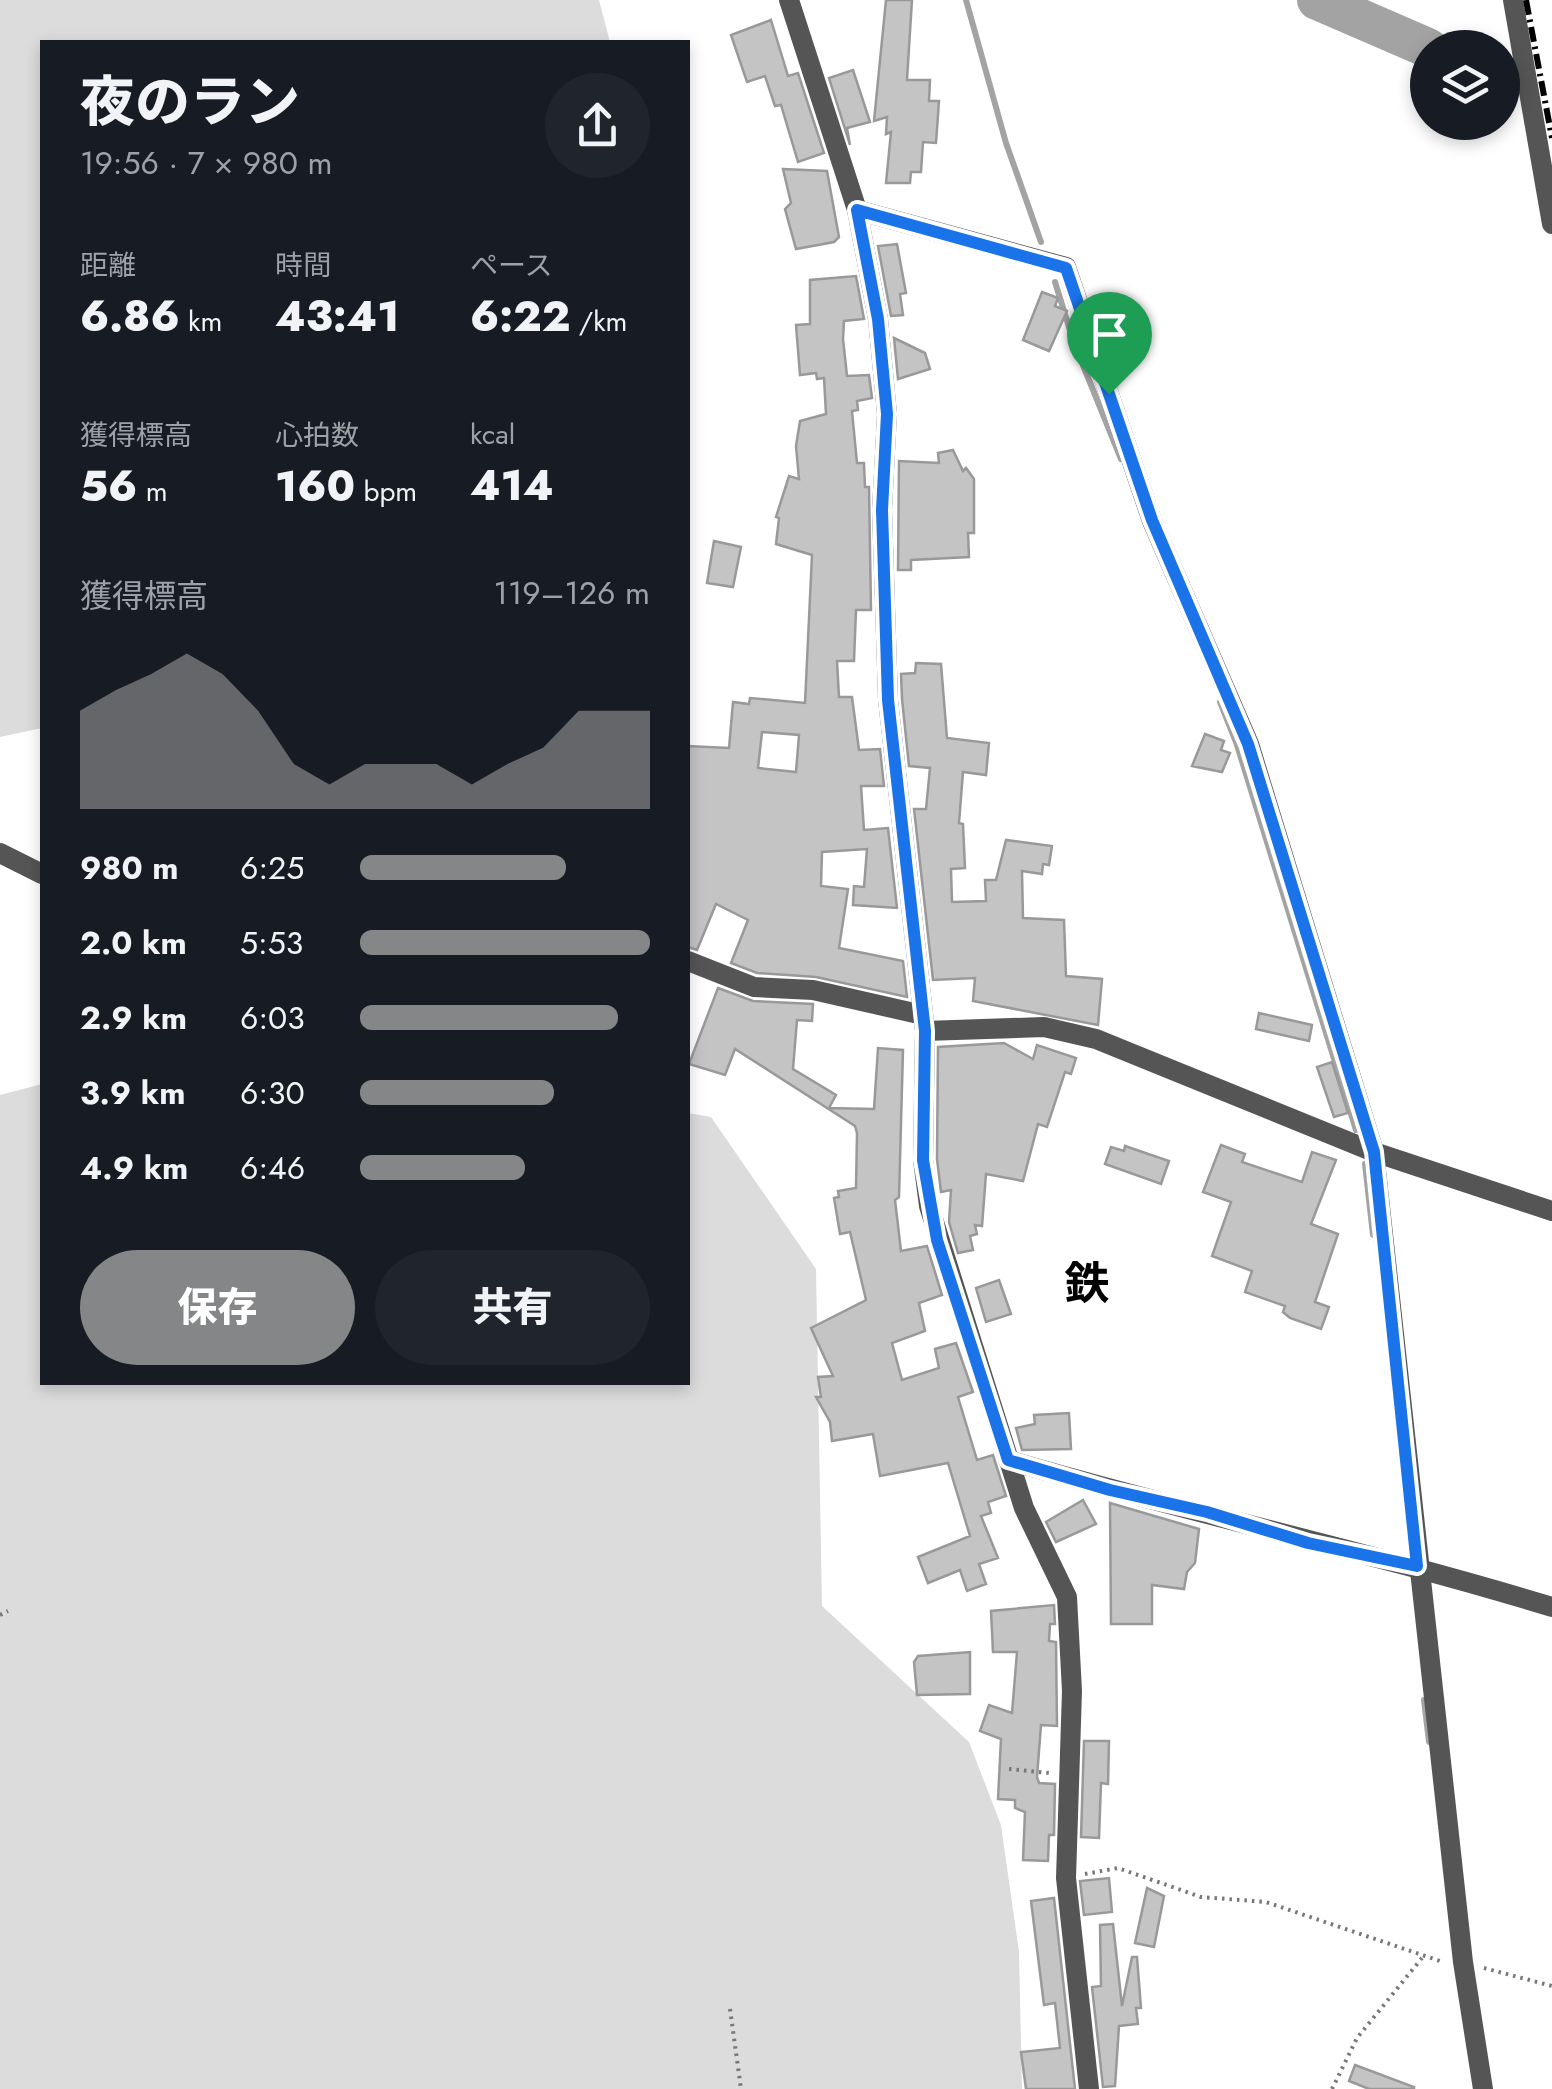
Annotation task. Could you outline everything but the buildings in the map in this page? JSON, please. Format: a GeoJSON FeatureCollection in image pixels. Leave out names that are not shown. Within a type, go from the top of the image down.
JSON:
{"type":"FeatureCollection","features":[{"type":"Feature","properties":{"kind":"street"},"geometry":{"type":"LineString","coordinates":[[789,0],[857,210],[878,319],[887,414],[882,510],[888,700],[924,1023],[923,1160],[929,1206],[1024,1508],[1067,1597],[1072,1691],[1066,1878],[1088,2089]]}},
{"type":"Feature","properties":{"kind":"street"},"geometry":{"type":"LineString","coordinates":[[1513,0],[1552,224]]}},
{"type":"Feature","properties":{"kind":"street"},"geometry":{"type":"LineString","coordinates":[[857,210],[1066,268],[1152,520],[1248,744],[1374,1152],[1462,1962],[1482,2089]]}},
{"type":"Feature","properties":{"kind":"street"},"geometry":{"type":"LineString","coordinates":[[0,853],[40,873]]}},
{"type":"Feature","properties":{"kind":"street"},"geometry":{"type":"LineString","coordinates":[[690,963],[754,987],[814,990],[924,1023],[1044,1027],[1096,1039],[1374,1152],[1552,1210]]}},
{"type":"Feature","properties":{"kind":"street"},"geometry":{"type":"LineString","coordinates":[[1008,1460],[1308,1543],[1417,1566],[1552,1607]]}},
{"type":"Feature","properties":{"kind":"path"},"geometry":{"type":"LineString","coordinates":[[0,1615],[8,1611]]}},
{"type":"Feature","properties":{"kind":"path"},"geometry":{"type":"LineString","coordinates":[[1009,1769],[1069,1778]]}},
{"type":"Feature","properties":{"kind":"path"},"geometry":{"type":"LineString","coordinates":[[1066,1878],[1118,1868],[1201,1897],[1266,1902],[1294,1910],[1422,1958],[1462,1962],[1552,1986]]}},
{"type":"Feature","properties":{"kind":"path"},"geometry":{"type":"LineString","coordinates":[[1332,2089],[1357,2038],[1422,1958]]}},
{"type":"Feature","properties":{"kind":"path"},"geometry":{"type":"LineString","coordinates":[[730,2009],[740,2089]]}},
{"type":"Feature","properties":{"kind":"shaded area"},"geometry":{"type":"Polygon","coordinates":[[[0,0],[599,0],[609,40],[40,40],[40,728],[0,737],[0,0]]]}},
{"type":"Feature","properties":{"kind":"shaded area"},"geometry":{"type":"Polygon","coordinates":[[[40,1085],[40,1385],[690,1385],[690,1113],[711,1117],[816,1269],[822,1606],[969,1742],[1001,1825],[1019,1952],[1022,2089],[0,2089],[0,1095],[40,1085]]]}},
{"type":"Feature","properties":{"kind":"waterway"},"geometry":{"type":"LineString","coordinates":[[966,0],[1006,143],[1041,242]]}},
{"type":"Feature","properties":{"kind":"waterway"},"geometry":{"type":"LineString","coordinates":[[1317,0],[1410,40]]}},
{"type":"Feature","properties":{"kind":"waterway"},"geometry":{"type":"LineString","coordinates":[[1055,282],[1074,343],[1121,459]]}},
{"type":"Feature","properties":{"kind":"waterway"},"geometry":{"type":"LineString","coordinates":[[1220,702],[1237,745],[1356,1130]]}},
{"type":"Feature","properties":{"kind":"waterway"},"geometry":{"type":"LineString","coordinates":[[1365,1164],[1373,1235]]}},
{"type":"Feature","properties":{"kind":"waterway"},"geometry":{"type":"LineString","coordinates":[[1424,1700],[1429,1742]]}},
{"type":"Feature","properties":{"kind":"railway"},"geometry":{"type":"LineString","coordinates":[[1526,0],[1552,138]]}},
{"type":"Feature","properties":{"kind":"district","name":"鉄"},"geometry":{"type":"Point","coordinates":[1087,1283]}},
{"type":"Feature","properties":{"kind":"route"},"geometry":{"type":"LineString","coordinates":[[857,210],[1066,268],[1109,394],[1152,520],[1248,744],[1374,1152],[1417,1566],[1308,1543],[1008,1460],[937,1240],[923,1160],[925,1031],[888,700],[882,510],[887,414],[878,319],[857,210]]}}]}
